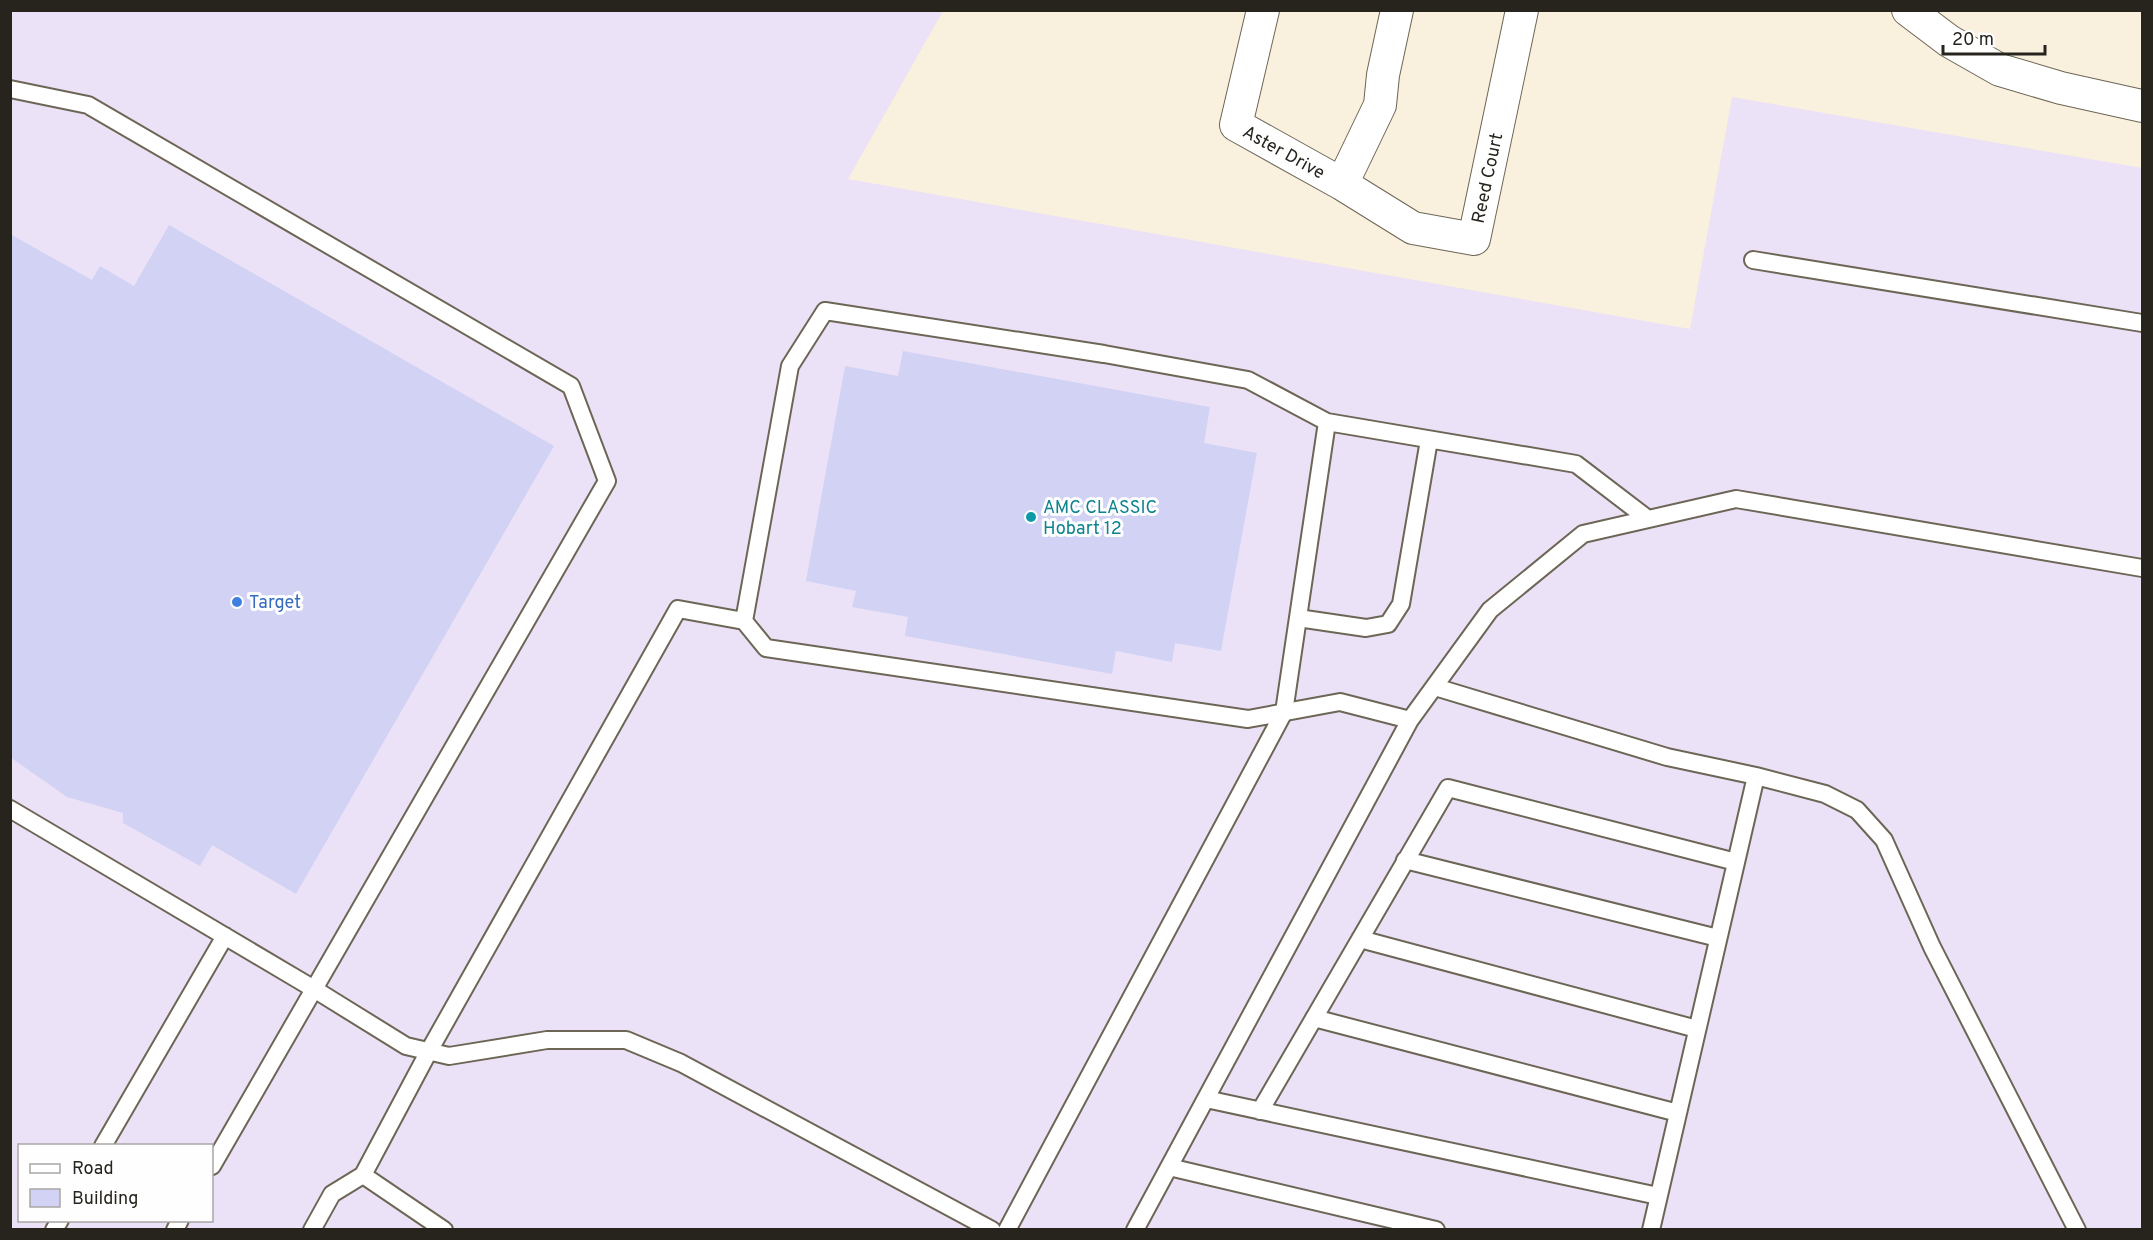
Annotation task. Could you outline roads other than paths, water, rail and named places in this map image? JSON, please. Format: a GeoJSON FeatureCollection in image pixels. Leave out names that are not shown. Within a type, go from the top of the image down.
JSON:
{"type":"FeatureCollection","features":[{"type":"Feature","properties":{"kind":"street","name":"Aster Drive"},"geometry":{"type":"LineString","coordinates":[[1263,10],[1236,125],[1342,184]]}},
{"type":"Feature","properties":{"kind":"street"},"geometry":{"type":"LineString","coordinates":[[1342,184],[1380,105],[1383,75],[1397,10]]}},
{"type":"Feature","properties":{"kind":"street","name":"Reed Court"},"geometry":{"type":"LineString","coordinates":[[1342,184],[1413,228],[1474,239],[1522,10]]}},
{"type":"Feature","properties":{"kind":"street"},"geometry":{"type":"LineString","coordinates":[[1908,10],[1949,41],[2000,70],[2061,88],[2142,105]]}},
{"type":"Feature","properties":{"kind":"lane"},"geometry":{"type":"LineString","coordinates":[[10,89],[88,105],[571,386],[607,481],[213,1164]]}},
{"type":"Feature","properties":{"kind":"lane"},"geometry":{"type":"LineString","coordinates":[[1753,260],[2142,323]]}},
{"type":"Feature","properties":{"kind":"lane"},"geometry":{"type":"LineString","coordinates":[[744,621],[790,366],[825,311],[1104,354],[1248,380],[1327,422],[1576,464],[1648,519]]}},
{"type":"Feature","properties":{"kind":"lane"},"geometry":{"type":"LineString","coordinates":[[1008,1230],[1284,712],[1327,422]]}},
{"type":"Feature","properties":{"kind":"lane"},"geometry":{"type":"LineString","coordinates":[[1298,618],[1366,628],[1389,624],[1401,604],[1429,440]]}},
{"type":"Feature","properties":{"kind":"lane"},"geometry":{"type":"LineString","coordinates":[[1135,1230],[1410,720],[1490,610],[1583,534],[1736,499],[2142,568]]}},
{"type":"Feature","properties":{"kind":"lane"},"geometry":{"type":"LineString","coordinates":[[312,1230],[332,1194],[363,1175],[429,1051],[678,609],[744,621],[766,648],[1248,719],[1340,702],[1410,720]]}},
{"type":"Feature","properties":{"kind":"lane"},"geometry":{"type":"LineString","coordinates":[[1435,687],[1667,757],[1825,794],[1857,810],[1884,840],[1932,947],[2077,1230]]}},
{"type":"Feature","properties":{"kind":"lane"},"geometry":{"type":"LineString","coordinates":[[1651,1230],[1756,777]]}},
{"type":"Feature","properties":{"kind":"lane"},"geometry":{"type":"LineString","coordinates":[[1260,1111],[1448,788],[1736,862]]}},
{"type":"Feature","properties":{"kind":"lane"},"geometry":{"type":"LineString","coordinates":[[10,810],[314,989],[406,1046],[449,1056],[547,1040],[626,1040],[681,1063],[992,1230]]}},
{"type":"Feature","properties":{"kind":"lane"},"geometry":{"type":"LineString","coordinates":[[1405,861],[1718,938]]}},
{"type":"Feature","properties":{"kind":"lane"},"geometry":{"type":"LineString","coordinates":[[104,1144],[225,936]]}},
{"type":"Feature","properties":{"kind":"lane"},"geometry":{"type":"LineString","coordinates":[[1360,939],[1697,1029]]}},
{"type":"Feature","properties":{"kind":"lane"},"geometry":{"type":"LineString","coordinates":[[1314,1018],[1678,1113]]}},
{"type":"Feature","properties":{"kind":"lane"},"geometry":{"type":"LineString","coordinates":[[1206,1099],[1658,1197]]}},
{"type":"Feature","properties":{"kind":"lane"},"geometry":{"type":"LineString","coordinates":[[1169,1167],[1436,1230]]}},
{"type":"Feature","properties":{"kind":"lane"},"geometry":{"type":"LineString","coordinates":[[363,1175],[444,1230]]}},
{"type":"Feature","properties":{"kind":"place","name":"AMC CLASSIC Hobart 12"},"geometry":{"type":"Point","coordinates":[1031,517]}},
{"type":"Feature","properties":{"kind":"place","name":"Target"},"geometry":{"type":"Point","coordinates":[237,602]}}]}
